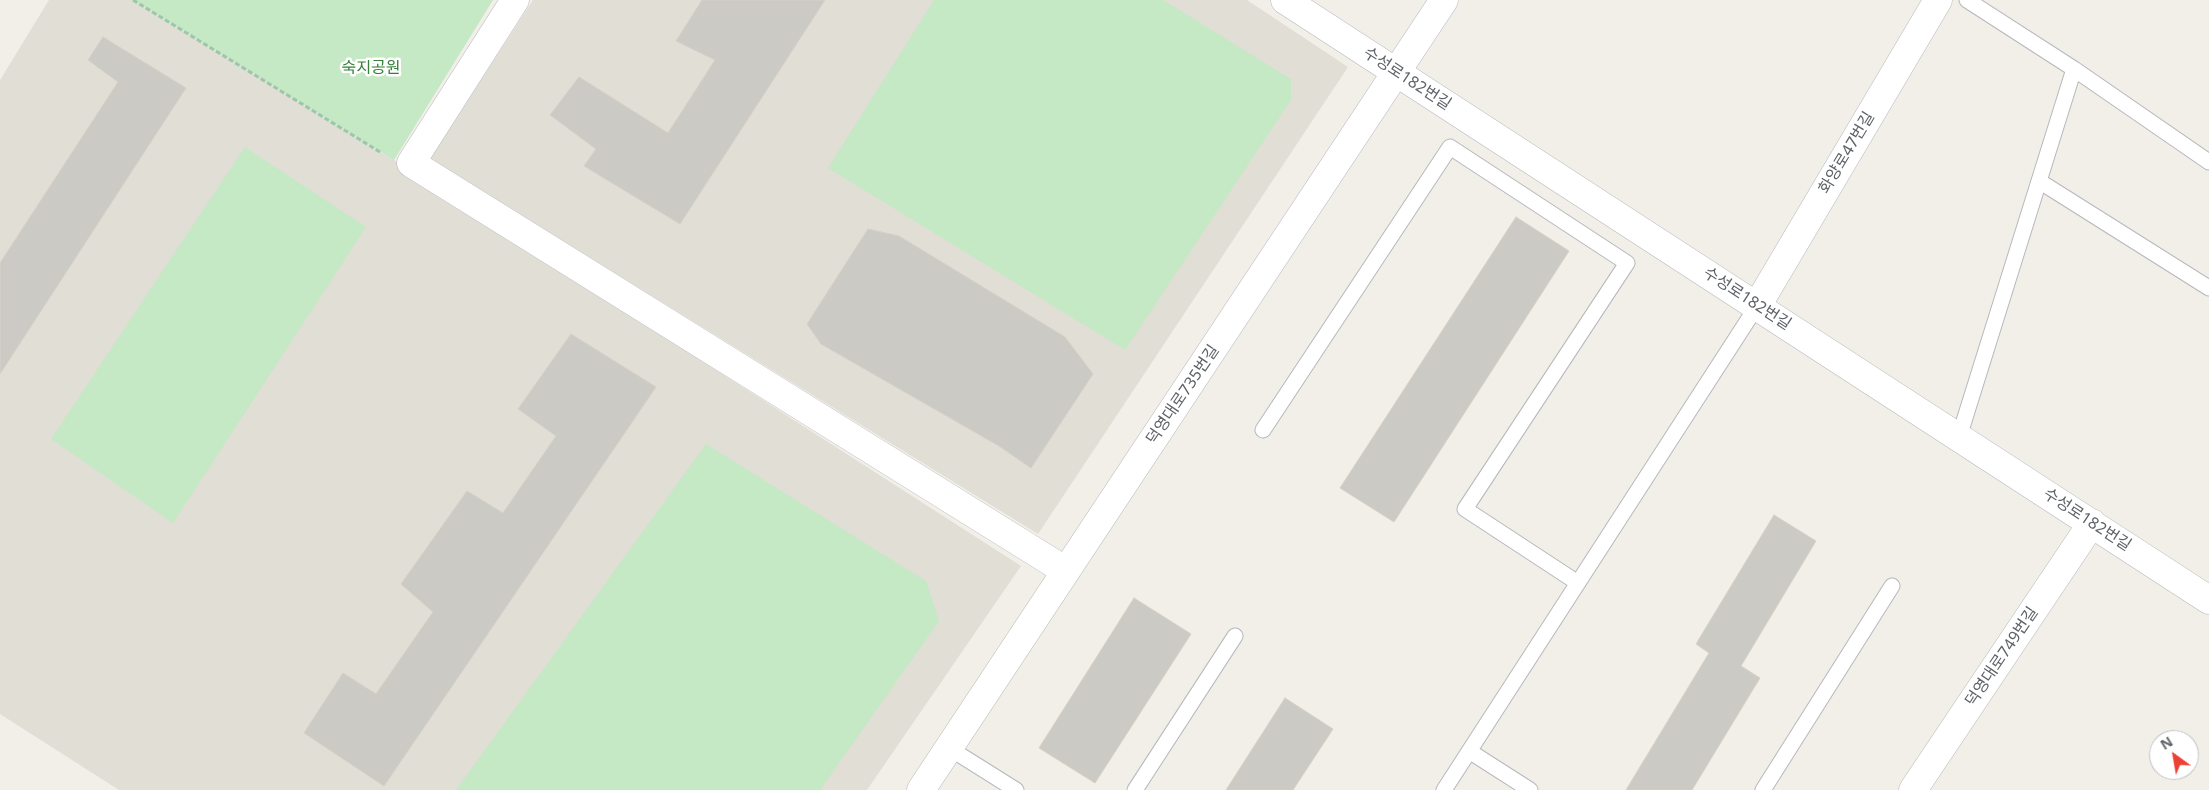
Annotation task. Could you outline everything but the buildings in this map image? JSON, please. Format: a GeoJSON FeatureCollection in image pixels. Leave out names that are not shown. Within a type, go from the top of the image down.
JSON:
{"type":"FeatureCollection","features":[{"type":"Feature","properties":{"kind":"street"},"geometry":{"type":"LineString","coordinates":[[515,0],[411,163],[1066,571]]}},
{"type":"Feature","properties":{"kind":"street","name":"수성로182번길"},"geometry":{"type":"LineString","coordinates":[[1285,0],[2209,600]]}},
{"type":"Feature","properties":{"kind":"street","name":"덕영대로735번길"},"geometry":{"type":"LineString","coordinates":[[921,790],[1444,0]]}},
{"type":"Feature","properties":{"kind":"street","name":"화양로47번길"},"geometry":{"type":"LineString","coordinates":[[1757,306],[1938,0]]}},
{"type":"Feature","properties":{"kind":"street","name":"덕영대로749번길"},"geometry":{"type":"LineString","coordinates":[[1913,790],[2092,523]]}},
{"type":"Feature","properties":{"kind":"lane"},"geometry":{"type":"LineString","coordinates":[[1967,0],[2074,69],[2209,162]]}},
{"type":"Feature","properties":{"kind":"lane"},"geometry":{"type":"LineString","coordinates":[[1959,437],[2074,69]]}},
{"type":"Feature","properties":{"kind":"lane"},"geometry":{"type":"LineString","coordinates":[[1263,430],[1450,146],[1628,262],[1465,509],[1578,583]]}},
{"type":"Feature","properties":{"kind":"lane"},"geometry":{"type":"LineString","coordinates":[[2039,181],[2209,288]]}},
{"type":"Feature","properties":{"kind":"lane"},"geometry":{"type":"LineString","coordinates":[[1444,790],[1757,306]]}},
{"type":"Feature","properties":{"kind":"lane"},"geometry":{"type":"LineString","coordinates":[[1763,790],[1892,586]]}},
{"type":"Feature","properties":{"kind":"lane"},"geometry":{"type":"LineString","coordinates":[[1135,790],[1235,636]]}},
{"type":"Feature","properties":{"kind":"lane"},"geometry":{"type":"LineString","coordinates":[[949,748],[1016,790]]}},
{"type":"Feature","properties":{"kind":"lane"},"geometry":{"type":"LineString","coordinates":[[1469,751],[1530,790]]}},
{"type":"Feature","properties":{"kind":"path"},"geometry":{"type":"LineString","coordinates":[[133,0],[394,160],[411,163]]}},
{"type":"Feature","properties":{"kind":"shaded area"},"geometry":{"type":"Polygon","coordinates":[[[49,0],[133,0],[394,160],[523,246],[1021,566],[867,790],[119,790],[0,714],[0,80],[49,0]]]}},
{"type":"Feature","properties":{"kind":"shaded area"},"geometry":{"type":"Polygon","coordinates":[[[533,0],[1247,0],[1348,67],[1038,534],[430,159],[533,0]]]}},
{"type":"Feature","properties":{"kind":"green space","name":"숙지공원"},"geometry":{"type":"Polygon","coordinates":[[[133,0],[493,0],[394,160],[133,0]]]}},
{"type":"Feature","properties":{"kind":"green space"},"geometry":{"type":"Polygon","coordinates":[[[934,0],[1163,0],[1291,79],[1291,100],[1125,350],[828,168],[934,0]]]}},
{"type":"Feature","properties":{"kind":"green space"},"geometry":{"type":"Polygon","coordinates":[[[245,147],[366,227],[173,523],[51,439],[245,147]]]}},
{"type":"Feature","properties":{"kind":"green space"},"geometry":{"type":"Polygon","coordinates":[[[706,444],[926,581],[939,621],[820,790],[456,790],[706,444]]]}}]}
